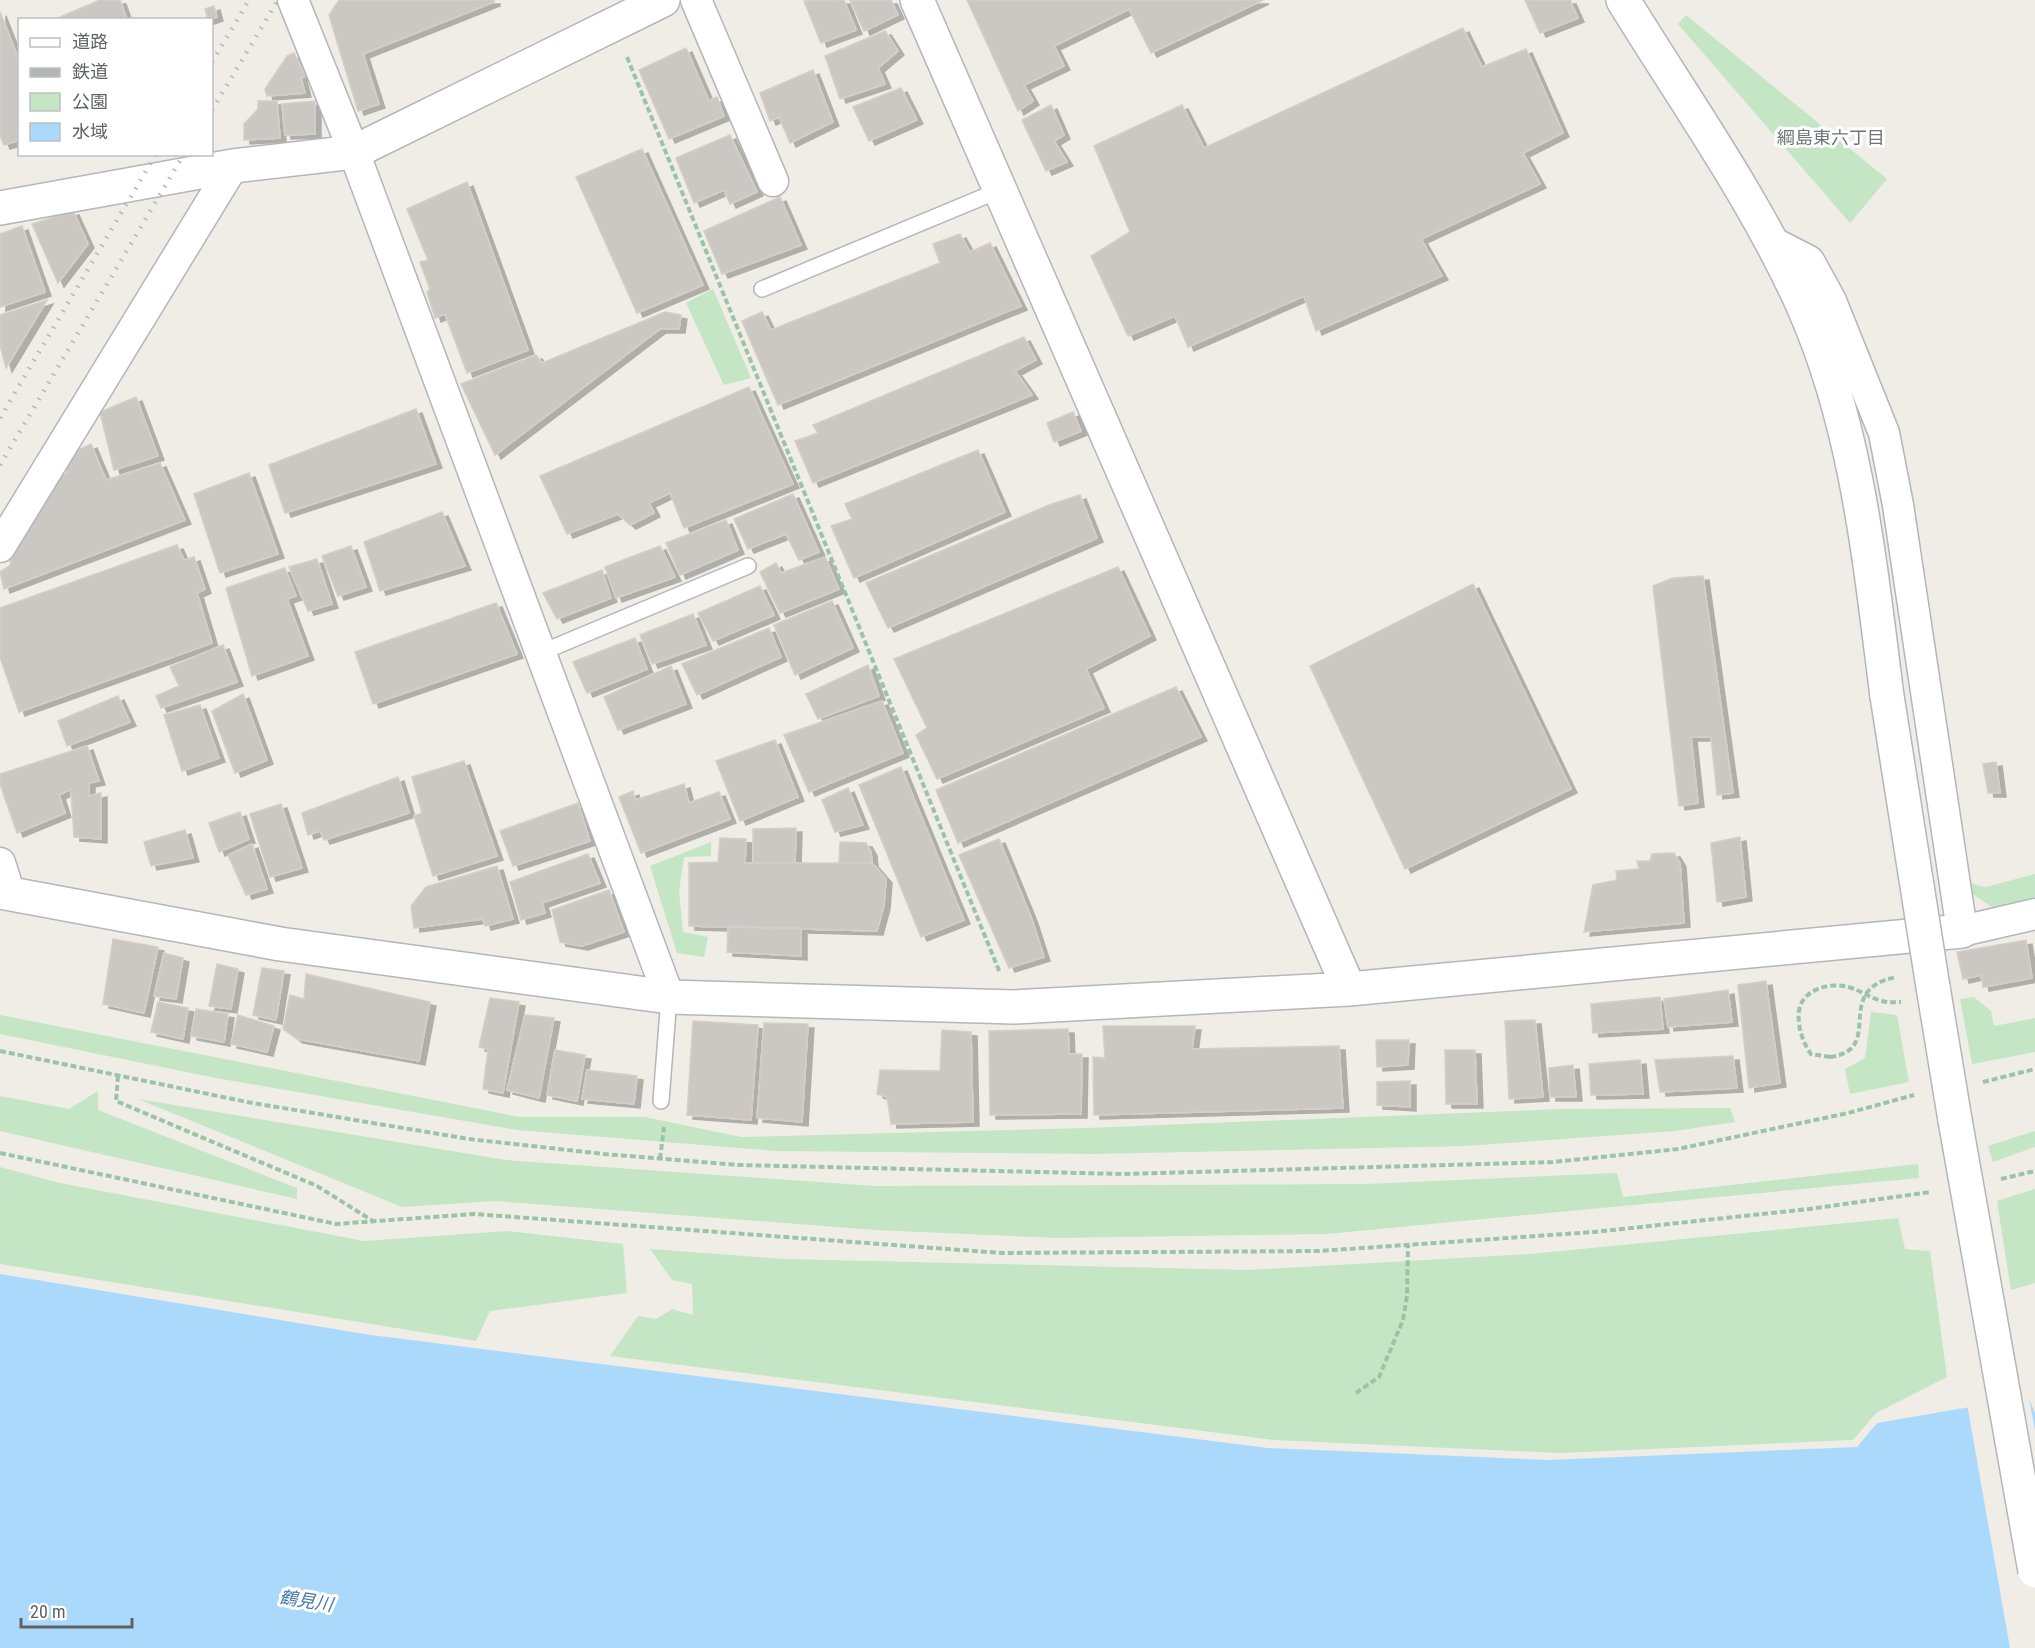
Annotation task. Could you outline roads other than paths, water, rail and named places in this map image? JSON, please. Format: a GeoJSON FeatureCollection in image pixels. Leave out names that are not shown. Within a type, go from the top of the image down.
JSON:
{"type":"FeatureCollection","features":[{"type":"Feature","properties":{"kind":"street"},"geometry":{"type":"LineString","coordinates":[[318,0],[298,13],[354,152],[669,997]]}},
{"type":"Feature","properties":{"kind":"street"},"geometry":{"type":"LineString","coordinates":[[0,208],[233,166],[354,152],[663,0]]}},
{"type":"Feature","properties":{"kind":"street"},"geometry":{"type":"LineString","coordinates":[[696,0],[773,181]]}},
{"type":"Feature","properties":{"kind":"street"},"geometry":{"type":"LineString","coordinates":[[917,0],[1349,989]]}},
{"type":"Feature","properties":{"kind":"street"},"geometry":{"type":"LineString","coordinates":[[1623,0],[1772,242],[1804,309],[1820,351],[1854,467],[1933,987],[2035,1571]]}},
{"type":"Feature","properties":{"kind":"street"},"geometry":{"type":"LineString","coordinates":[[0,547],[233,166]]}},
{"type":"Feature","properties":{"kind":"street"},"geometry":{"type":"LineString","coordinates":[[1772,242],[1809,261],[1832,301],[1884,433],[1898,506],[1962,931]]}},
{"type":"Feature","properties":{"kind":"street"},"geometry":{"type":"LineString","coordinates":[[0,863],[5,893],[280,944],[669,997],[1014,1007],[1349,989],[1962,931],[2035,914]]}},
{"type":"Feature","properties":{"kind":"lane"},"geometry":{"type":"LineString","coordinates":[[762,289],[1000,190]]}},
{"type":"Feature","properties":{"kind":"lane"},"geometry":{"type":"LineString","coordinates":[[540,652],[748,566]]}},
{"type":"Feature","properties":{"kind":"lane"},"geometry":{"type":"LineString","coordinates":[[661,1101],[669,997]]}},
{"type":"Feature","properties":{"kind":"water","name":"鶴見川"},"geometry":{"type":"Polygon","coordinates":[[[0,1274],[371,1335],[1268,1448],[1548,1460],[1857,1447],[1877,1423],[2028,1397],[2035,1413],[2035,1648],[0,1648],[0,1274]]]}},
{"type":"Feature","properties":{"kind":"railway"},"geometry":{"type":"LineString","coordinates":[[213,60],[249,0]]}},
{"type":"Feature","properties":{"kind":"railway"},"geometry":{"type":"LineString","coordinates":[[213,108],[278,0]]}},
{"type":"Feature","properties":{"kind":"railway"},"geometry":{"type":"LineString","coordinates":[[0,418],[155,156]]}},
{"type":"Feature","properties":{"kind":"railway"},"geometry":{"type":"LineString","coordinates":[[0,465],[183,156]]}},
{"type":"Feature","properties":{"kind":"district","name":"綱島東六丁目"},"geometry":{"type":"Point","coordinates":[1831,138]}}]}
